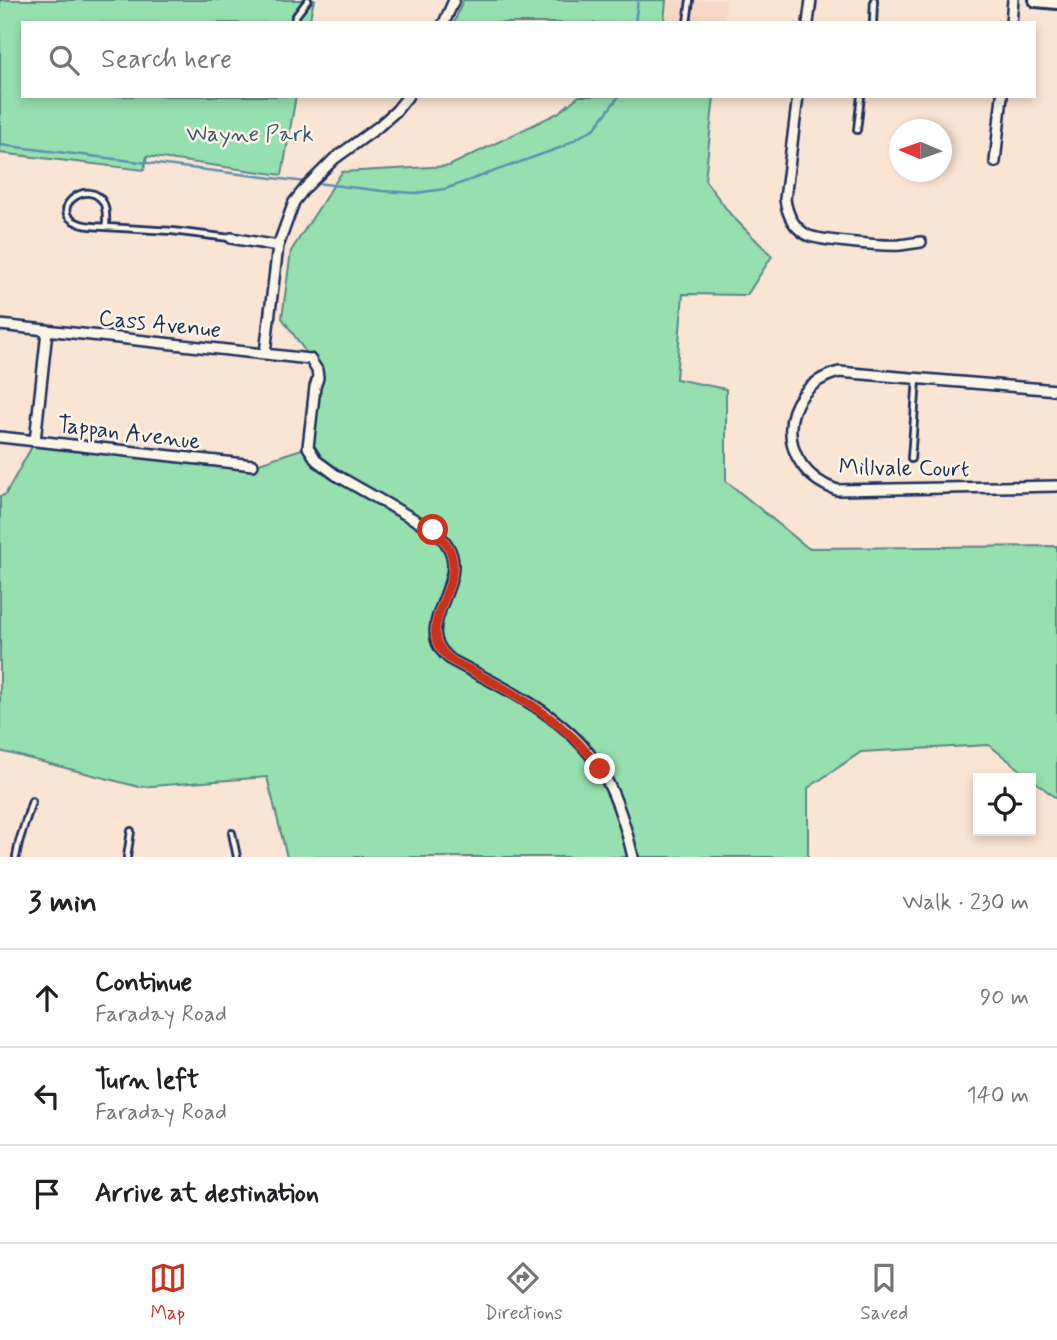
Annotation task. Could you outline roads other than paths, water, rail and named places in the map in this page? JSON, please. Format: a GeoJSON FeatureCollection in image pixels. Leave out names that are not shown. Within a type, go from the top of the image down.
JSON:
{"type":"FeatureCollection","features":[{"type":"Feature","properties":{"kind":"main road"},"geometry":{"type":"LineString","coordinates":[[1036,0],[1057,2]]}},
{"type":"Feature","properties":{"kind":"street"},"geometry":{"type":"LineString","coordinates":[[445,21],[454,0]]}},
{"type":"Feature","properties":{"kind":"street"},"geometry":{"type":"LineString","coordinates":[[808,21],[811,0]]}},
{"type":"Feature","properties":{"kind":"street"},"geometry":{"type":"LineString","coordinates":[[1011,21],[1013,0]]}},
{"type":"Feature","properties":{"kind":"street"},"geometry":{"type":"LineString","coordinates":[[265,353],[278,246],[295,202],[334,159],[378,127],[406,98]]}},
{"type":"Feature","properties":{"kind":"street"},"geometry":{"type":"LineString","coordinates":[[799,98],[785,199],[786,208],[794,224],[808,235],[821,239],[897,246],[921,242]]}},
{"type":"Feature","properties":{"kind":"street"},"geometry":{"type":"LineString","coordinates":[[995,162],[1002,98]]}},
{"type":"Feature","properties":{"kind":"street"},"geometry":{"type":"LineString","coordinates":[[231,238],[278,246]]}},
{"type":"Feature","properties":{"kind":"street","name":"Cass Avenue"},"geometry":{"type":"LineString","coordinates":[[0,325],[310,359],[318,378],[308,447],[312,455],[336,475],[433,530],[446,542],[454,568],[436,622],[439,648],[453,661],[536,707],[558,723],[590,754],[607,781],[622,818],[633,857]]}},
{"type":"Feature","properties":{"kind":"street"},"geometry":{"type":"LineString","coordinates":[[35,441],[47,331]]}},
{"type":"Feature","properties":{"kind":"street","name":"Millvale Court"},"geometry":{"type":"LineString","coordinates":[[1057,390],[839,372],[819,380],[808,389],[794,411],[791,428],[794,450],[807,472],[825,485],[842,491],[1057,486]]}},
{"type":"Feature","properties":{"kind":"street","name":"Tappan Avenue"},"geometry":{"type":"LineString","coordinates":[[0,437],[253,466]]}},
{"type":"Feature","properties":{"kind":"lane"},"geometry":{"type":"LineString","coordinates":[[294,21],[308,0]]}},
{"type":"Feature","properties":{"kind":"lane"},"geometry":{"type":"LineString","coordinates":[[687,21],[690,0]]}},
{"type":"Feature","properties":{"kind":"lane"},"geometry":{"type":"LineString","coordinates":[[873,21],[874,0]]}},
{"type":"Feature","properties":{"kind":"lane"},"geometry":{"type":"LineString","coordinates":[[858,130],[861,98]]}},
{"type":"Feature","properties":{"kind":"lane"},"geometry":{"type":"LineString","coordinates":[[106,227],[106,210],[98,196],[78,195],[68,202],[67,212],[77,223],[106,227],[172,231],[231,238]]}},
{"type":"Feature","properties":{"kind":"lane"},"geometry":{"type":"LineString","coordinates":[[911,459],[917,379]]}},
{"type":"Feature","properties":{"kind":"lane"},"geometry":{"type":"LineString","coordinates":[[16,857],[32,801]]}},
{"type":"Feature","properties":{"kind":"lane"},"geometry":{"type":"LineString","coordinates":[[127,857],[131,831]]}},
{"type":"Feature","properties":{"kind":"lane"},"geometry":{"type":"LineString","coordinates":[[232,833],[237,857]]}},
{"type":"Feature","properties":{"kind":"waterway"},"geometry":{"type":"LineString","coordinates":[[635,21],[638,0]]}},
{"type":"Feature","properties":{"kind":"waterway"},"geometry":{"type":"LineString","coordinates":[[316,183],[416,193],[445,189],[562,147],[595,128],[618,98]]}},
{"type":"Feature","properties":{"kind":"waterway"},"geometry":{"type":"LineString","coordinates":[[0,145],[306,182]]}},
{"type":"Feature","properties":{"kind":"park label","name":"Wayne Park"},"geometry":{"type":"Point","coordinates":[250,133]}}]}
